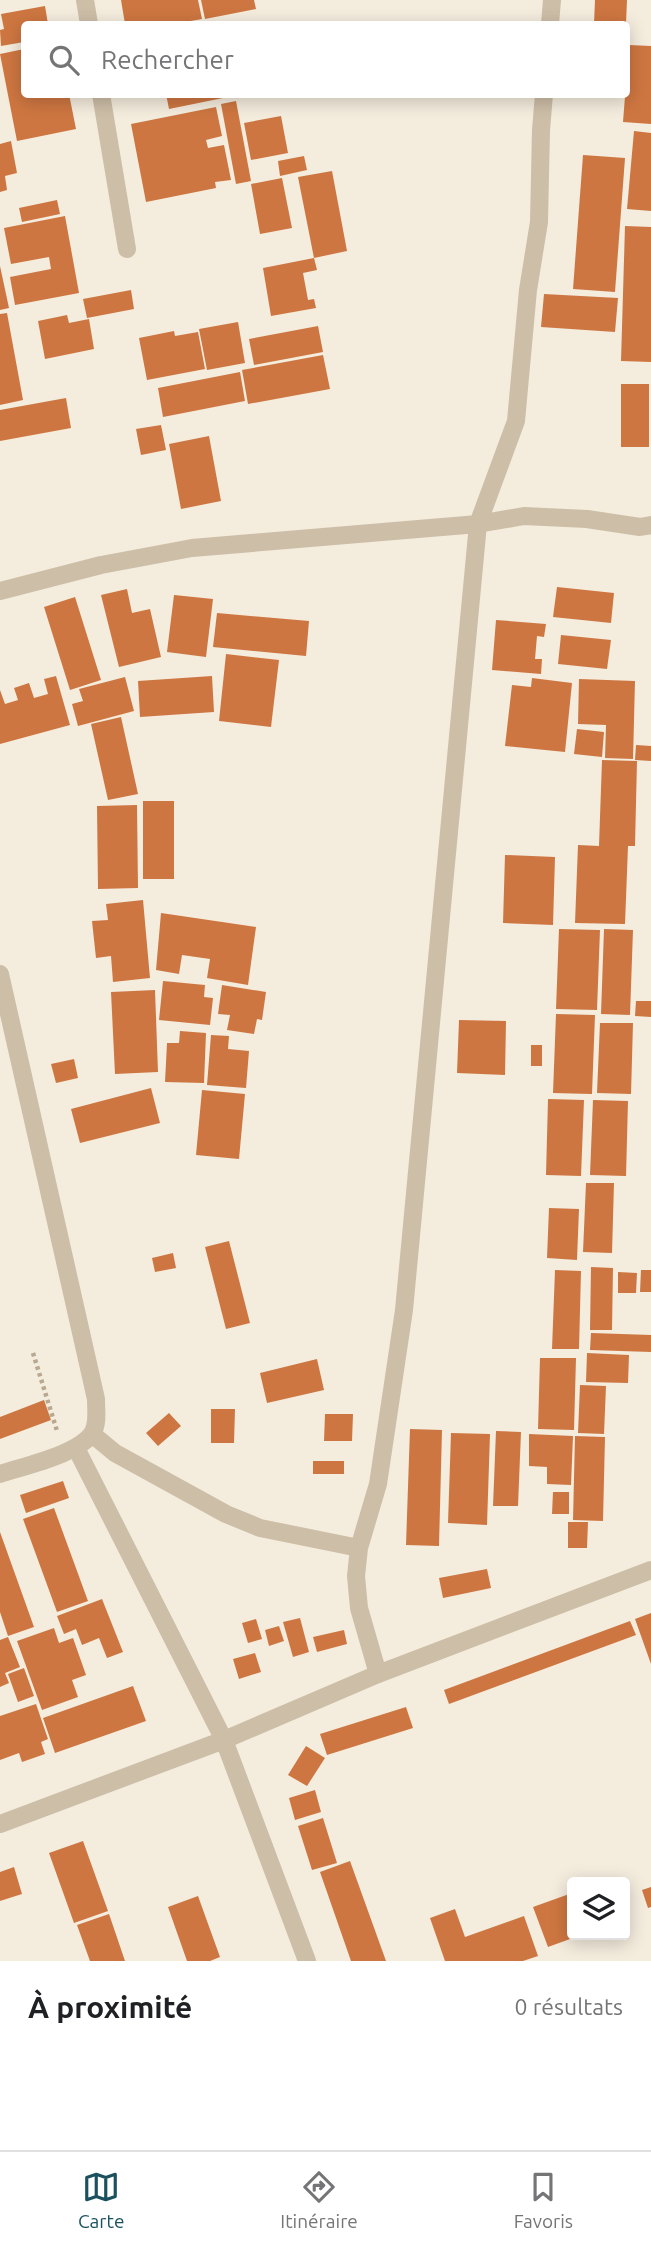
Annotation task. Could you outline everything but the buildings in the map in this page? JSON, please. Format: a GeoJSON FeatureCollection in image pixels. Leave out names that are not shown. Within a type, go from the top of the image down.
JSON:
{"type":"FeatureCollection","features":[{"type":"Feature","properties":{"kind":"street"},"geometry":{"type":"LineString","coordinates":[[85,0],[88,21]]}},
{"type":"Feature","properties":{"kind":"street"},"geometry":{"type":"LineString","coordinates":[[550,21],[552,0]]}},
{"type":"Feature","properties":{"kind":"street"},"geometry":{"type":"LineString","coordinates":[[102,98],[127,249]]}},
{"type":"Feature","properties":{"kind":"street"},"geometry":{"type":"LineString","coordinates":[[378,1674],[359,1608],[356,1576],[359,1548],[378,1484],[404,1310],[478,524],[516,421],[528,290],[539,222],[544,98]]}},
{"type":"Feature","properties":{"kind":"street"},"geometry":{"type":"LineString","coordinates":[[0,591],[101,565],[192,548],[478,524],[524,516],[587,519],[640,527],[651,525]]}},
{"type":"Feature","properties":{"kind":"street"},"geometry":{"type":"LineString","coordinates":[[0,974],[96,1399],[96,1423],[92,1434],[70,1450],[0,1474]]}},
{"type":"Feature","properties":{"kind":"street"},"geometry":{"type":"LineString","coordinates":[[92,1434],[115,1453],[226,1514],[260,1528],[359,1548]]}},
{"type":"Feature","properties":{"kind":"street"},"geometry":{"type":"LineString","coordinates":[[70,1450],[224,1740],[307,1961]]}},
{"type":"Feature","properties":{"kind":"street"},"geometry":{"type":"LineString","coordinates":[[0,1824],[224,1740],[378,1674],[651,1570]]}},
{"type":"Feature","properties":{"kind":"path"},"geometry":{"type":"LineString","coordinates":[[33,1353],[70,1450]]}}]}
